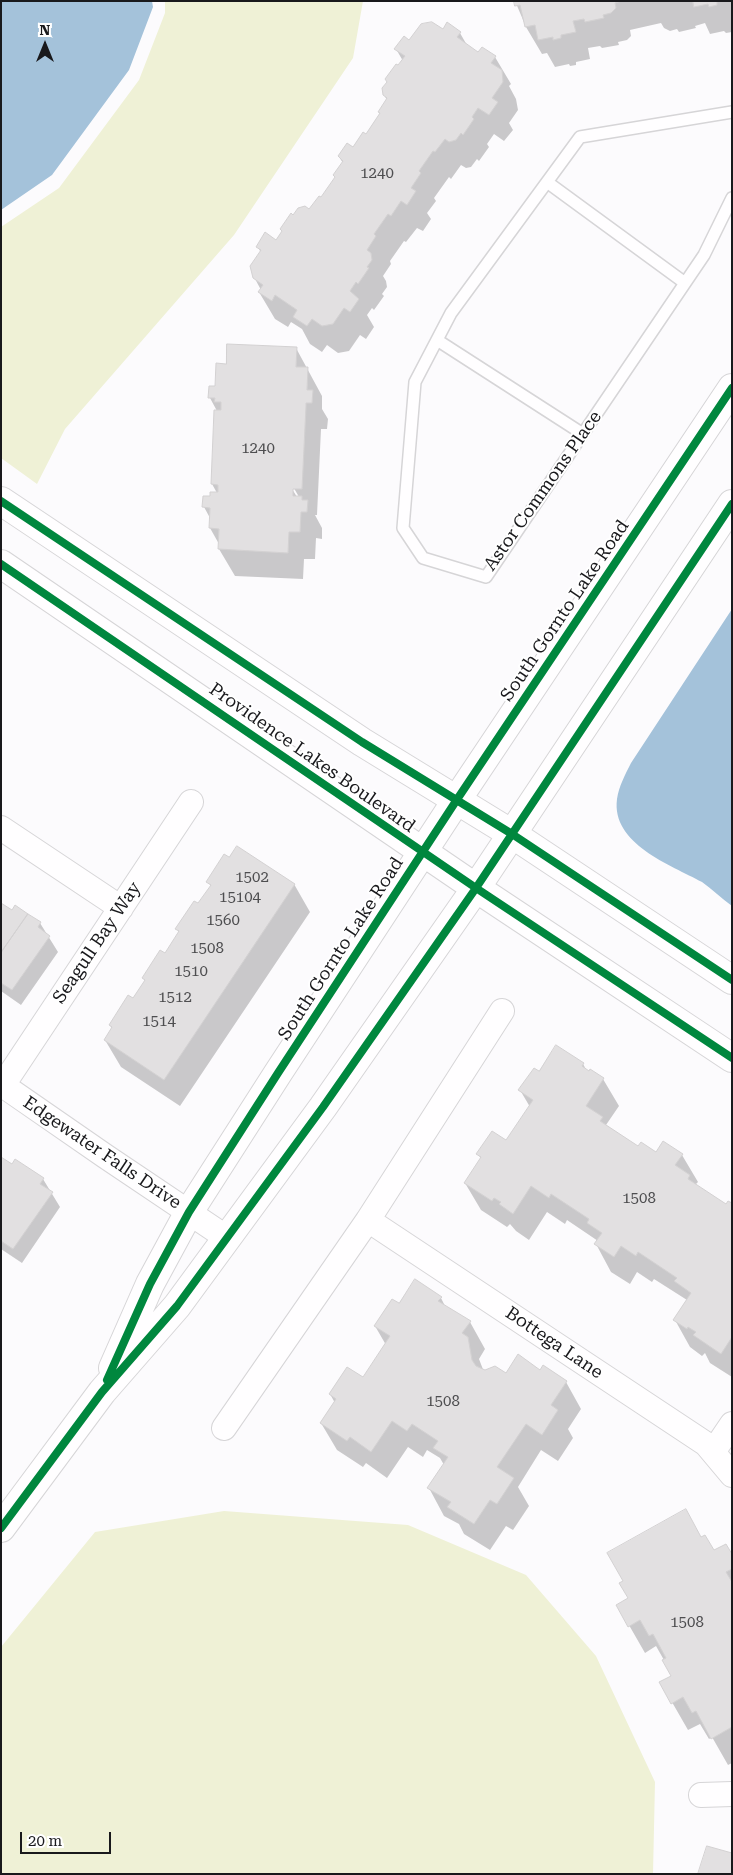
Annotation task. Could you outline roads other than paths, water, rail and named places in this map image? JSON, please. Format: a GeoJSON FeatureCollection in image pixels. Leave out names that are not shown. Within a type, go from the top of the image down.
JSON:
{"type":"FeatureCollection","features":[{"type":"Feature","properties":{"kind":"street","name":"South Gornto Lake Road"},"geometry":{"type":"LineString","coordinates":[[102,1392],[150,1284],[189,1212],[456,801],[732,388]]}},
{"type":"Feature","properties":{"kind":"street"},"geometry":{"type":"LineString","coordinates":[[1,501],[362,742],[512,834],[732,980]]}},
{"type":"Feature","properties":{"kind":"street","name":"South Gornto Lake Road"},"geometry":{"type":"LineString","coordinates":[[1,1528],[102,1392],[177,1306],[323,1107],[476,888],[732,504]]}},
{"type":"Feature","properties":{"kind":"street","name":"Providence Lakes Boulevard"},"geometry":{"type":"LineString","coordinates":[[1,564],[476,888],[732,1058]]}},
{"type":"Feature","properties":{"kind":"street","name":"Seagull Bay Way"},"geometry":{"type":"LineString","coordinates":[[2,1084],[191,802]]}},
{"type":"Feature","properties":{"kind":"street"},"geometry":{"type":"LineString","coordinates":[[1,828],[121,908]]}},
{"type":"Feature","properties":{"kind":"street"},"geometry":{"type":"LineString","coordinates":[[224,1428],[368,1220],[502,1011]]}},
{"type":"Feature","properties":{"kind":"street","name":"Edgewater Falls Drive"},"geometry":{"type":"LineString","coordinates":[[2,1084],[228,1238]]}},
{"type":"Feature","properties":{"kind":"street","name":"Bottega Lane"},"geometry":{"type":"LineString","coordinates":[[368,1220],[706,1444],[732,1475]]}},
{"type":"Feature","properties":{"kind":"street"},"geometry":{"type":"LineString","coordinates":[[713,1452],[732,1424]]}},
{"type":"Feature","properties":{"kind":"street"},"geometry":{"type":"LineString","coordinates":[[701,1795],[732,1794]]}},
{"type":"Feature","properties":{"kind":"lane","name":"Astor Commons Place"},"geometry":{"type":"LineString","coordinates":[[732,112],[580,137],[451,313],[415,382],[403,528],[423,558],[486,577],[704,255],[732,198]]}},
{"type":"Feature","properties":{"kind":"lane"},"geometry":{"type":"LineString","coordinates":[[547,182],[685,283]]}},
{"type":"Feature","properties":{"kind":"lane"},"geometry":{"type":"LineString","coordinates":[[437,340],[583,434]]}},
{"type":"Feature","properties":{"kind":"water"},"geometry":{"type":"Polygon","coordinates":[[[1,1],[152,1],[153,7],[129,70],[52,175],[1,210],[1,1]]]}},
{"type":"Feature","properties":{"kind":"water"},"geometry":{"type":"Polygon","coordinates":[[[732,609],[732,906],[702,882],[660,860],[633,841],[623,829],[618,815],[617,799],[631,763],[732,609]]]}}]}
